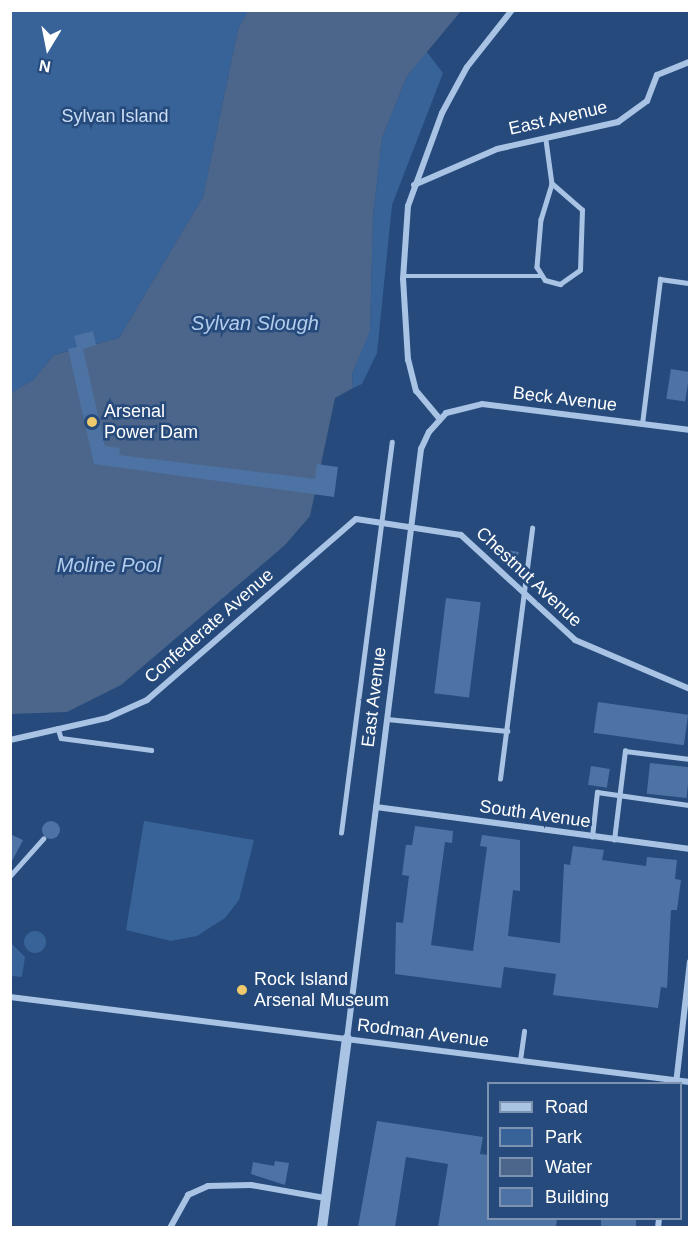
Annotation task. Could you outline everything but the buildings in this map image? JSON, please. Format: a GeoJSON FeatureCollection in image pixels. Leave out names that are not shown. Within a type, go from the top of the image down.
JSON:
{"type":"FeatureCollection","features":[{"type":"Feature","properties":{"kind":"street"},"geometry":{"type":"LineString","coordinates":[[440,418],[411,379],[404,276],[405,224],[414,185],[467,67],[512,10]]}},
{"type":"Feature","properties":{"kind":"street","name":"East Avenue"},"geometry":{"type":"LineString","coordinates":[[414,185],[497,149],[546,140],[631,115],[647,101],[657,75],[690,62]]}},
{"type":"Feature","properties":{"kind":"street","name":"Beck Avenue"},"geometry":{"type":"LineString","coordinates":[[440,418],[482,404],[690,430]]}},
{"type":"Feature","properties":{"kind":"street","name":"East Avenue"},"geometry":{"type":"LineString","coordinates":[[322,1227],[421,449],[440,418]]}},
{"type":"Feature","properties":{"kind":"street","name":"Confederate Avenue"},"geometry":{"type":"LineString","coordinates":[[10,740],[107,718],[147,700],[346,523],[383,522],[412,526]]}},
{"type":"Feature","properties":{"kind":"street","name":"Chestnut Avenue"},"geometry":{"type":"LineString","coordinates":[[412,526],[461,535],[583,645],[690,689]]}},
{"type":"Feature","properties":{"kind":"street","name":"South Avenue"},"geometry":{"type":"LineString","coordinates":[[376,807],[690,849]]}},
{"type":"Feature","properties":{"kind":"street"},"geometry":{"type":"LineString","coordinates":[[676,1082],[686,1017],[690,962]]}},
{"type":"Feature","properties":{"kind":"street","name":"Rodman Avenue"},"geometry":{"type":"LineString","coordinates":[[10,997],[690,1082]]}},
{"type":"Feature","properties":{"kind":"street"},"geometry":{"type":"LineString","coordinates":[[170,1227],[188,1195],[208,1186],[251,1185],[326,1198]]}},
{"type":"Feature","properties":{"kind":"lane"},"geometry":{"type":"LineString","coordinates":[[541,276],[537,249],[552,184],[546,140]]}},
{"type":"Feature","properties":{"kind":"lane"},"geometry":{"type":"LineString","coordinates":[[404,276],[541,276],[551,283],[571,281],[581,259],[582,210],[552,184]]}},
{"type":"Feature","properties":{"kind":"lane"},"geometry":{"type":"LineString","coordinates":[[642,424],[660,279],[690,283]]}},
{"type":"Feature","properties":{"kind":"lane"},"geometry":{"type":"LineString","coordinates":[[341,833],[392,441]]}},
{"type":"Feature","properties":{"kind":"lane"},"geometry":{"type":"LineString","coordinates":[[500,779],[532,528]]}},
{"type":"Feature","properties":{"kind":"lane"},"geometry":{"type":"LineString","coordinates":[[387,719],[507,731]]}},
{"type":"Feature","properties":{"kind":"lane"},"geometry":{"type":"LineString","coordinates":[[58,728],[61,738],[151,750]]}},
{"type":"Feature","properties":{"kind":"lane"},"geometry":{"type":"LineString","coordinates":[[614,840],[625,751],[690,759]]}},
{"type":"Feature","properties":{"kind":"lane"},"geometry":{"type":"LineString","coordinates":[[592,837],[597,792],[690,805]]}},
{"type":"Feature","properties":{"kind":"lane"},"geometry":{"type":"LineString","coordinates":[[10,876],[43,839]]}},
{"type":"Feature","properties":{"kind":"lane"},"geometry":{"type":"LineString","coordinates":[[520,1060],[524,1031]]}},
{"type":"Feature","properties":{"kind":"green space","name":"Sylvan Island"},"geometry":{"type":"Polygon","coordinates":[[[11,11],[248,11],[238,29],[203,197],[119,338],[54,355],[33,380],[11,393],[11,11]]]}},
{"type":"Feature","properties":{"kind":"green space"},"geometry":{"type":"Polygon","coordinates":[[[426,51],[443,73],[392,205],[377,353],[362,384],[353,388],[352,374],[370,330],[373,216],[382,138],[407,76],[426,51]]]}},
{"type":"Feature","properties":{"kind":"green space"},"geometry":{"type":"Polygon","coordinates":[[[144,821],[254,840],[239,900],[225,918],[197,936],[171,941],[126,930],[144,821]]]}},
{"type":"Feature","properties":{"kind":"green space"},"geometry":{"type":"Polygon","coordinates":[[[35,931],[43,934],[46,942],[43,950],[35,953],[27,950],[24,942],[27,934],[35,931]]]}},
{"type":"Feature","properties":{"kind":"green space"},"geometry":{"type":"Polygon","coordinates":[[[11,943],[25,957],[22,977],[11,976],[11,943]]]}},
{"type":"Feature","properties":{"kind":"water","name":"Sylvan Slough"},"geometry":{"type":"Polygon","coordinates":[[[248,11],[461,11],[407,76],[382,138],[373,216],[370,331],[352,374],[353,388],[335,398],[310,516],[285,545],[121,685],[67,712],[11,714],[11,393],[33,380],[54,355],[119,338],[203,197],[238,29],[248,11]]]}},
{"type":"Feature","properties":{"kind":"place","name":"Arsenal Power Dam"},"geometry":{"type":"Point","coordinates":[92,422]}},
{"type":"Feature","properties":{"kind":"place","name":"Rock Island Arsenal Museum"},"geometry":{"type":"Point","coordinates":[242,990]}},
{"type":"Feature","properties":{"kind":"water label","name":"Moline Pool"},"geometry":{"type":"Point","coordinates":[109,565]}}]}
